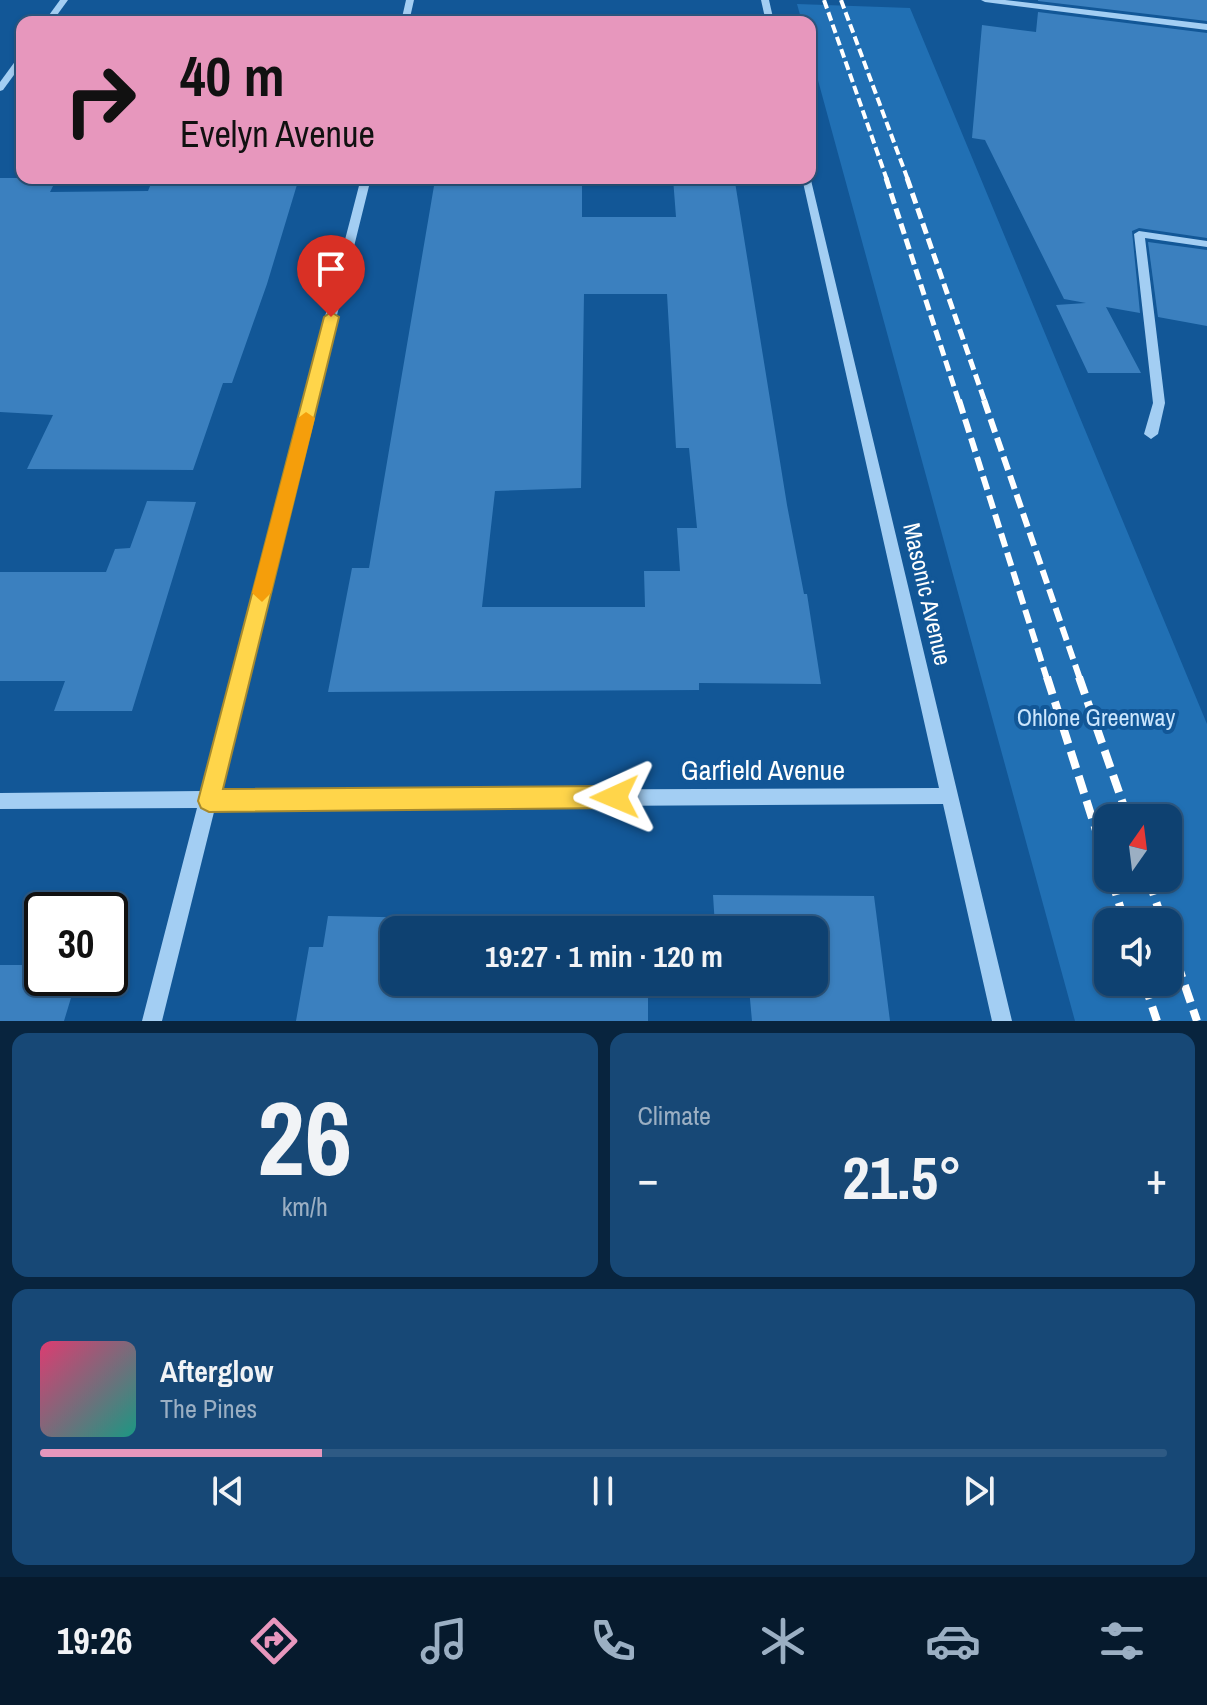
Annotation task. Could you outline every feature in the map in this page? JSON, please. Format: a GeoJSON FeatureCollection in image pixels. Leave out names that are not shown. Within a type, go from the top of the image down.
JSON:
{"type":"FeatureCollection","features":[{"type":"Feature","properties":{"kind":"street"},"geometry":{"type":"LineString","coordinates":[[985,0],[1207,27]]}},
{"type":"Feature","properties":{"kind":"street"},"geometry":{"type":"LineString","coordinates":[[0,88],[16,66]]}},
{"type":"Feature","properties":{"kind":"street"},"geometry":{"type":"LineString","coordinates":[[152,1021],[364,184]]}},
{"type":"Feature","properties":{"kind":"street","name":"Masonic Avenue"},"geometry":{"type":"LineString","coordinates":[[808,184],[1002,1021]]}},
{"type":"Feature","properties":{"kind":"street"},"geometry":{"type":"LineString","coordinates":[[1151,434],[1159,403],[1139,234],[1207,244]]}},
{"type":"Feature","properties":{"kind":"street","name":"Garfield Avenue"},"geometry":{"type":"LineString","coordinates":[[0,801],[950,796]]}},
{"type":"Feature","properties":{"kind":"green space","name":"Ohlone Greenway"},"geometry":{"type":"Polygon","coordinates":[[[797,4],[910,8],[1207,724],[1207,1021],[1075,1021],[816,73],[816,16],[800,16],[797,4]]]}},
{"type":"Feature","properties":{"kind":"building"},"geometry":{"type":"Polygon","coordinates":[[[1207,0],[1207,21],[1038,1],[1207,0]]]}},
{"type":"Feature","properties":{"kind":"building"},"geometry":{"type":"Polygon","coordinates":[[[1038,12],[1207,33],[1207,238],[1139,228],[1132,231],[1140,313],[1106,307],[1141,373],[1088,373],[1056,305],[1086,303],[1064,299],[985,140],[972,138],[982,25],[1036,32],[1038,12]]]}},
{"type":"Feature","properties":{"kind":"building"},"geometry":{"type":"Polygon","coordinates":[[[0,178],[16,178],[16,184],[54,184],[50,192],[148,191],[151,184],[297,184],[267,284],[232,383],[223,383],[193,470],[27,469],[53,415],[0,412],[0,178]]]}},
{"type":"Feature","properties":{"kind":"building"},"geometry":{"type":"Polygon","coordinates":[[[434,184],[582,184],[582,217],[676,217],[673,184],[735,184],[787,505],[804,594],[807,594],[821,684],[699,683],[699,690],[328,692],[352,568],[369,568],[434,184]],[[584,294],[581,488],[495,491],[482,607],[645,607],[644,571],[680,571],[677,528],[697,528],[689,448],[676,448],[667,294],[584,294]]]}},
{"type":"Feature","properties":{"kind":"building"},"geometry":{"type":"Polygon","coordinates":[[[1148,242],[1207,250],[1207,326],[1158,317],[1148,242]]]}},
{"type":"Feature","properties":{"kind":"building"},"geometry":{"type":"Polygon","coordinates":[[[147,501],[196,502],[132,711],[54,711],[65,681],[0,681],[0,572],[106,572],[115,549],[130,548],[147,501]]]}},
{"type":"Feature","properties":{"kind":"building"},"geometry":{"type":"Polygon","coordinates":[[[713,895],[874,896],[890,1021],[752,1021],[750,996],[828,996],[828,916],[714,916],[713,895]]]}},
{"type":"Feature","properties":{"kind":"building"},"geometry":{"type":"Polygon","coordinates":[[[328,916],[380,917],[380,996],[648,996],[648,1021],[296,1021],[309,947],[323,947],[328,916]]]}},
{"type":"Feature","properties":{"kind":"building"},"geometry":{"type":"Polygon","coordinates":[[[0,965],[24,965],[24,996],[72,996],[64,1021],[0,1021],[0,965]]]}},
{"type":"Feature","properties":{"kind":"railway"},"geometry":{"type":"LineString","coordinates":[[824,0],[887,180]]}},
{"type":"Feature","properties":{"kind":"railway"},"geometry":{"type":"LineString","coordinates":[[841,0],[908,180]]}},
{"type":"Feature","properties":{"kind":"railway"},"geometry":{"type":"LineString","coordinates":[[886,178],[959,402]]}},
{"type":"Feature","properties":{"kind":"railway"},"geometry":{"type":"LineString","coordinates":[[907,178],[985,402]]}},
{"type":"Feature","properties":{"kind":"railway"},"geometry":{"type":"LineString","coordinates":[[959,400],[1047,679]]}},
{"type":"Feature","properties":{"kind":"railway"},"geometry":{"type":"LineString","coordinates":[[984,400],[1080,679]]}},
{"type":"Feature","properties":{"kind":"railway"},"geometry":{"type":"LineString","coordinates":[[1047,677],[1094,824]]}},
{"type":"Feature","properties":{"kind":"railway"},"geometry":{"type":"LineString","coordinates":[[1079,677],[1123,804]]}},
{"type":"Feature","properties":{"kind":"railway"},"geometry":{"type":"LineString","coordinates":[[1115,892],[1121,908]]}},
{"type":"Feature","properties":{"kind":"railway"},"geometry":{"type":"LineString","coordinates":[[1153,892],[1158,908]]}},
{"type":"Feature","properties":{"kind":"railway"},"geometry":{"type":"LineString","coordinates":[[1182,977],[1197,1021]]}},
{"type":"Feature","properties":{"kind":"railway"},"geometry":{"type":"LineString","coordinates":[[1149,996],[1157,1021]]}},
{"type":"Feature","properties":{"kind":"slow traffic"},"geometry":{"type":"LineString","coordinates":[[262,593],[306,418]]}},
{"type":"Feature","properties":{"kind":"route"},"geometry":{"type":"LineString","coordinates":[[331,317],[209,801],[615,797]]}}]}
